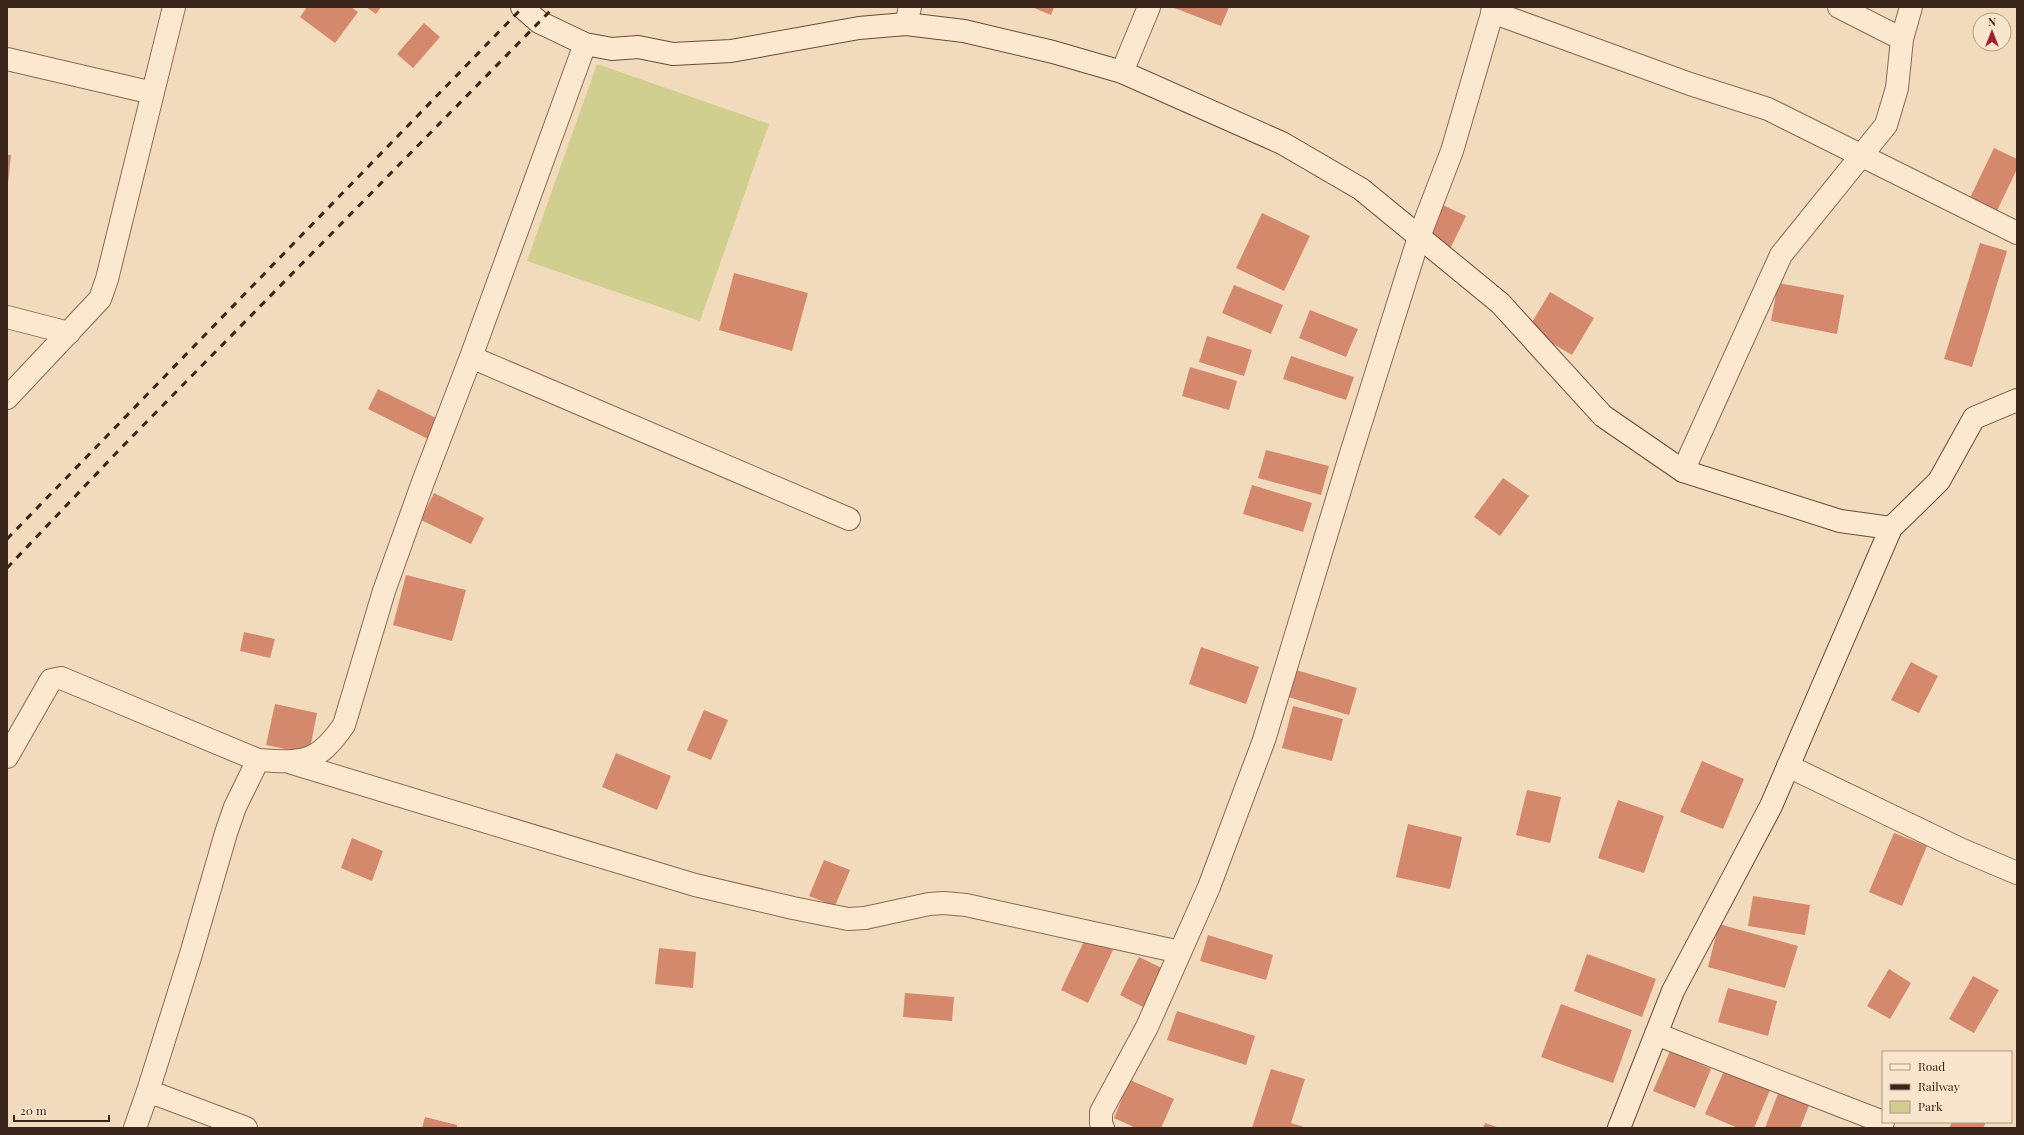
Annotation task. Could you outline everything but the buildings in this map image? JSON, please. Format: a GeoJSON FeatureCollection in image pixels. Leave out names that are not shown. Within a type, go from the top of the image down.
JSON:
{"type":"FeatureCollection","features":[{"type":"Feature","properties":{"kind":"street"},"geometry":{"type":"LineString","coordinates":[[7,398],[100,299],[108,279],[174,7]]}},
{"type":"Feature","properties":{"kind":"street"},"geometry":{"type":"LineString","coordinates":[[522,7],[539,22],[585,44],[612,49],[638,48],[673,54],[731,51],[859,28],[908,15],[1122,72],[1282,143],[1361,189],[1500,303],[1603,416],[1683,471],[1840,521],[1891,528]]}},
{"type":"Feature","properties":{"kind":"street"},"geometry":{"type":"LineString","coordinates":[[1122,72],[1149,7]]}},
{"type":"Feature","properties":{"kind":"street"},"geometry":{"type":"LineString","coordinates":[[1839,7],[1902,39]]}},
{"type":"Feature","properties":{"kind":"street"},"geometry":{"type":"LineString","coordinates":[[1683,471],[1781,255],[1886,125],[1897,88],[1902,39],[1911,7]]}},
{"type":"Feature","properties":{"kind":"street"},"geometry":{"type":"LineString","coordinates":[[1103,1128],[1101,1123],[1101,1112],[1147,1027],[1209,887],[1264,740],[1349,460],[1419,237],[1452,151],[1493,9],[1690,84],[1768,109],[2017,233]]}},
{"type":"Feature","properties":{"kind":"street"},"geometry":{"type":"LineString","coordinates":[[288,762],[312,758],[332,742],[344,725],[384,591],[423,482],[472,357],[585,44]]}},
{"type":"Feature","properties":{"kind":"street"},"geometry":{"type":"LineString","coordinates":[[7,59],[153,93]]}},
{"type":"Feature","properties":{"kind":"street"},"geometry":{"type":"LineString","coordinates":[[7,317],[69,333]]}},
{"type":"Feature","properties":{"kind":"street"},"geometry":{"type":"LineString","coordinates":[[472,357],[849,519]]}},
{"type":"Feature","properties":{"kind":"street"},"geometry":{"type":"LineString","coordinates":[[1619,1128],[1673,991],[1771,806],[1891,528],[1939,481],[1974,418],[2017,400]]}},
{"type":"Feature","properties":{"kind":"street"},"geometry":{"type":"LineString","coordinates":[[7,757],[52,680],[61,678],[258,760],[288,762],[695,885],[848,919],[865,918],[929,904],[944,903],[966,905],[1180,952]]}},
{"type":"Feature","properties":{"kind":"street"},"geometry":{"type":"LineString","coordinates":[[135,1128],[191,954],[226,833],[235,807],[258,760]]}},
{"type":"Feature","properties":{"kind":"street"},"geometry":{"type":"LineString","coordinates":[[1788,766],[1960,849],[2017,873]]}},
{"type":"Feature","properties":{"kind":"street"},"geometry":{"type":"LineString","coordinates":[[1656,1034],[1882,1121]]}},
{"type":"Feature","properties":{"kind":"street"},"geometry":{"type":"LineString","coordinates":[[148,1091],[246,1128]]}},
{"type":"Feature","properties":{"kind":"street"},"geometry":{"type":"LineString","coordinates":[[1887,1123],[1900,1128]]}},
{"type":"Feature","properties":{"kind":"green space"},"geometry":{"type":"Polygon","coordinates":[[[597,64],[769,124],[700,321],[527,261],[597,64]]]}},
{"type":"Feature","properties":{"kind":"railway"},"geometry":{"type":"LineString","coordinates":[[7,539],[523,7]]}},
{"type":"Feature","properties":{"kind":"railway"},"geometry":{"type":"LineString","coordinates":[[7,568],[120,449],[554,7]]}}]}
